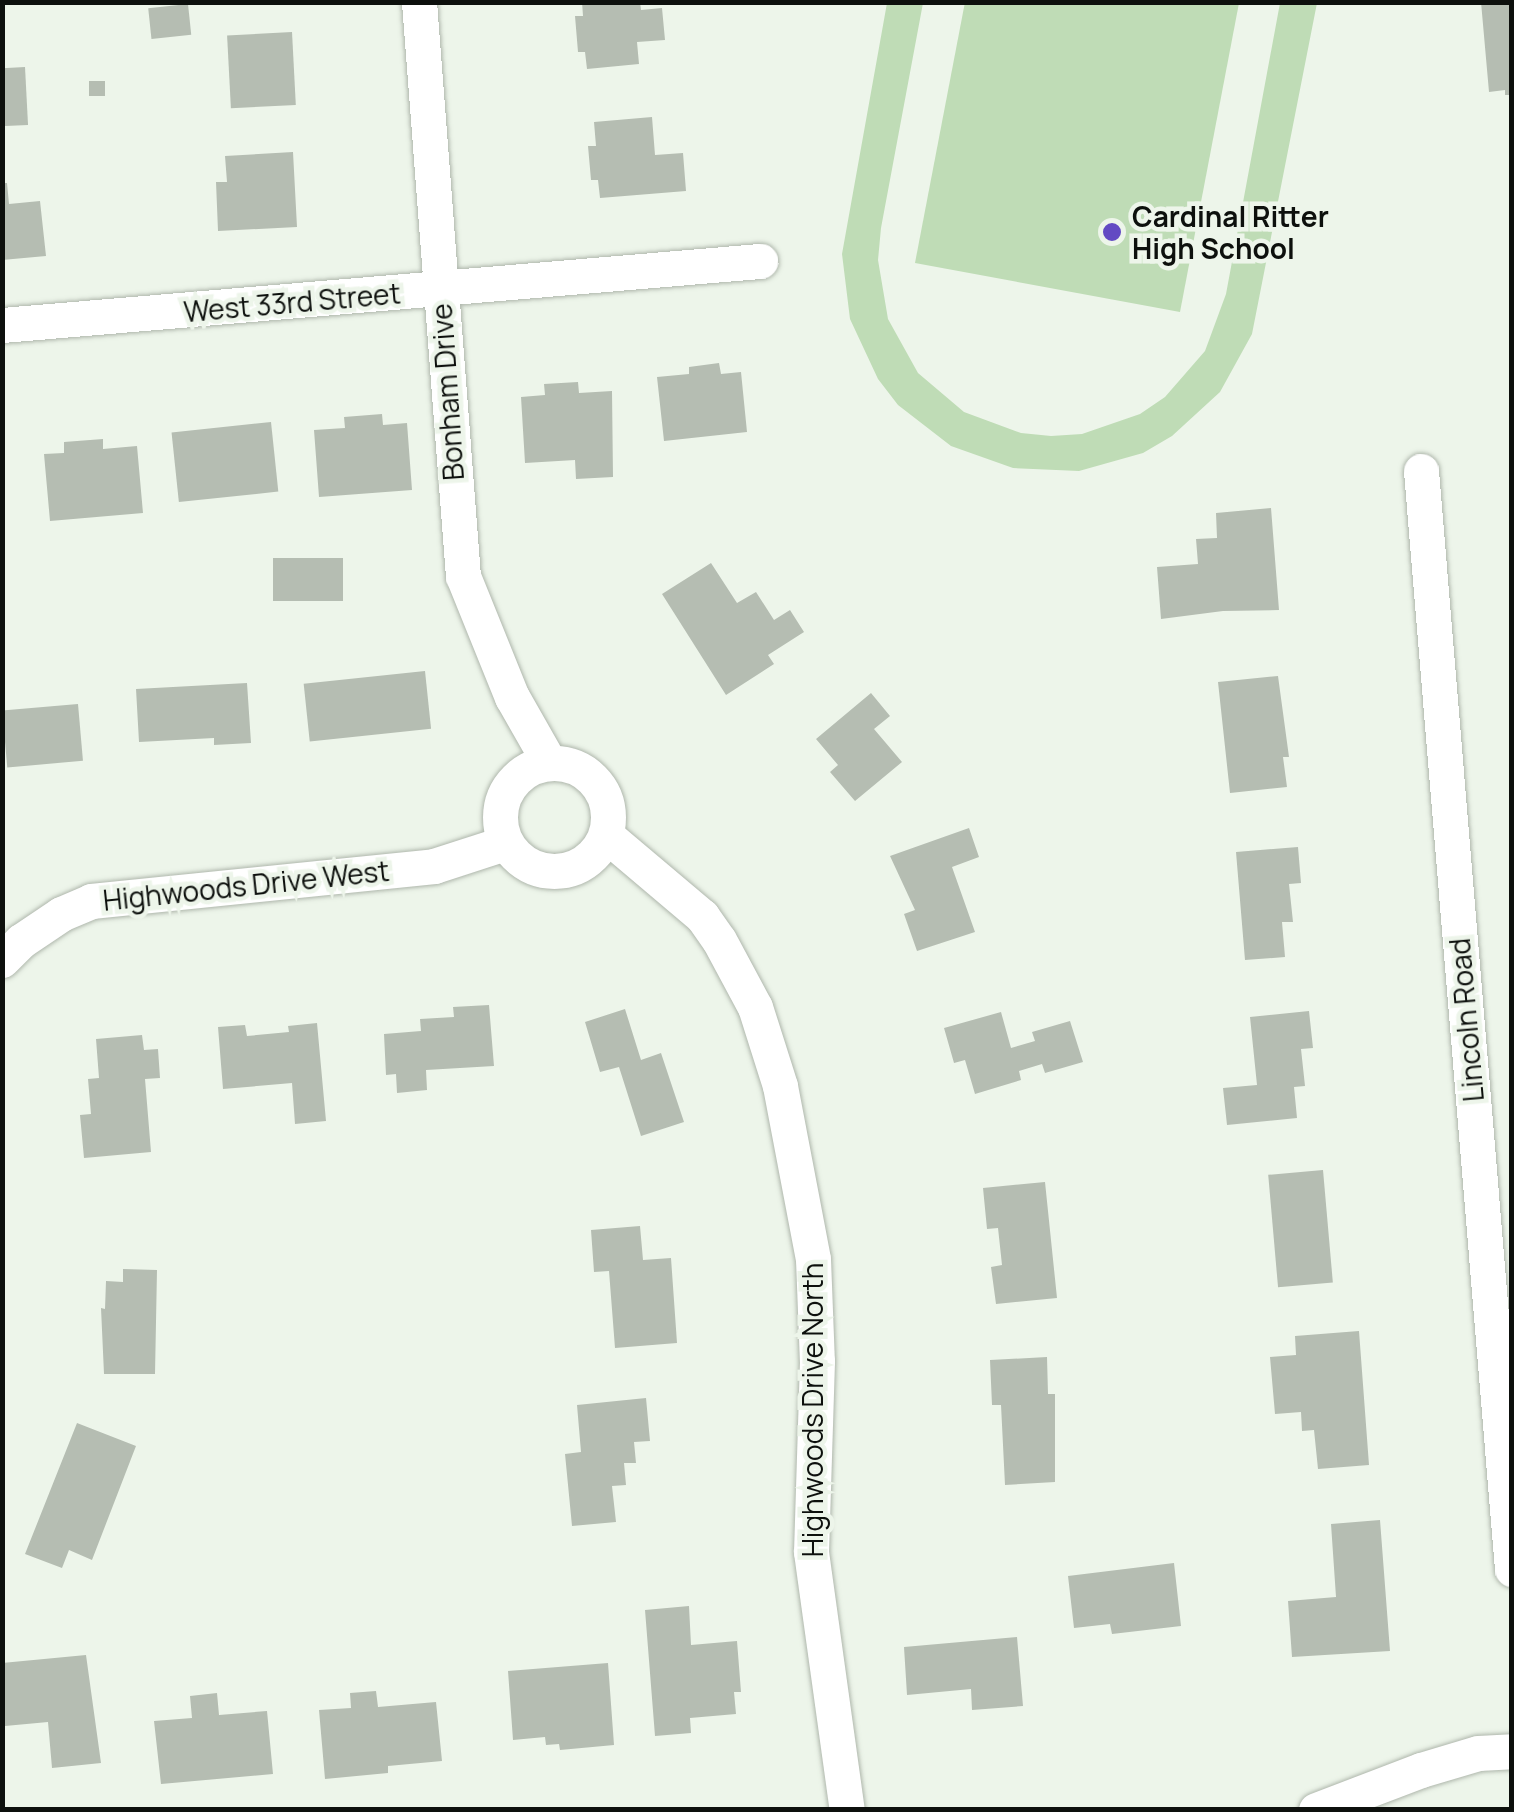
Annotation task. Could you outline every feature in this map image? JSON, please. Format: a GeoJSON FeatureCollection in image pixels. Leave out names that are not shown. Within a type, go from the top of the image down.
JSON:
{"type":"FeatureCollection","features":[{"type":"Feature","properties":{"kind":"street","name":"Bonham Drive"},"geometry":{"type":"LineString","coordinates":[[418,2],[463,576],[501,674],[549,762]]}},
{"type":"Feature","properties":{"kind":"street","name":"West 33rd Street"},"geometry":{"type":"LineString","coordinates":[[2,326],[760,261]]}},
{"type":"Feature","properties":{"kind":"street","name":"Lincoln Road"},"geometry":{"type":"LineString","coordinates":[[1421,470],[1512,1569]]}},
{"type":"Feature","properties":{"kind":"street"},"geometry":{"type":"LineString","coordinates":[[549,762],[584,771],[597,784],[609,817],[606,835],[597,851],[567,870],[532,867],[505,843],[499,808],[516,777],[549,762]]}},
{"type":"Feature","properties":{"kind":"street","name":"Highwoods Drive North"},"geometry":{"type":"LineString","coordinates":[[606,835],[702,916],[719,940],[756,1007],[780,1086],[813,1259],[817,1361],[811,1552],[847,1810]]}},
{"type":"Feature","properties":{"kind":"street","name":"Highwoods Drive West"},"geometry":{"type":"LineString","coordinates":[[2,960],[21,941],[61,914],[91,901],[434,866],[505,843]]}},
{"type":"Feature","properties":{"kind":"street"},"geometry":{"type":"LineString","coordinates":[[1316,1810],[1421,1770],[1478,1753],[1512,1751]]}},
{"type":"Feature","properties":{"kind":"green space"},"geometry":{"type":"Polygon","coordinates":[[[965,2],[1239,3],[1180,312],[915,263],[965,2]]]}},
{"type":"Feature","properties":{"kind":"green space"},"geometry":{"type":"Polygon","coordinates":[[[887,3],[923,3],[881,228],[878,260],[888,319],[918,373],[964,412],[1021,433],[1051,436],[1082,434],[1140,414],[1165,397],[1205,351],[1226,294],[1280,3],[1317,3],[1252,334],[1220,392],[1172,436],[1143,453],[1079,471],[1013,468],[951,446],[898,405],[878,379],[850,319],[842,254],[887,3]]]}},
{"type":"Feature","properties":{"kind":"building"},"geometry":{"type":"Polygon","coordinates":[[[582,2],[640,2],[641,10],[662,8],[665,40],[637,42],[639,64],[587,69],[585,52],[578,52],[575,16],[583,16],[582,2]]]}},
{"type":"Feature","properties":{"kind":"building"},"geometry":{"type":"Polygon","coordinates":[[[1481,2],[1512,2],[1512,95],[1505,95],[1505,90],[1489,92],[1481,2]]]}},
{"type":"Feature","properties":{"kind":"building"},"geometry":{"type":"Polygon","coordinates":[[[188,4],[191,35],[151,39],[148,8],[188,4]]]}},
{"type":"Feature","properties":{"kind":"building"},"geometry":{"type":"Polygon","coordinates":[[[292,32],[296,105],[231,108],[227,35],[292,32]]]}},
{"type":"Feature","properties":{"kind":"building"},"geometry":{"type":"Polygon","coordinates":[[[25,67],[28,125],[5,126],[2,68],[25,67]]]}},
{"type":"Feature","properties":{"kind":"building"},"geometry":{"type":"Polygon","coordinates":[[[89,81],[105,81],[105,96],[89,96],[89,81]]]}},
{"type":"Feature","properties":{"kind":"building"},"geometry":{"type":"Polygon","coordinates":[[[652,117],[655,155],[683,153],[686,191],[600,198],[598,180],[591,180],[588,146],[596,146],[594,122],[652,117]]]}},
{"type":"Feature","properties":{"kind":"building"},"geometry":{"type":"Polygon","coordinates":[[[293,152],[297,227],[218,231],[216,182],[227,182],[225,156],[293,152]]]}},
{"type":"Feature","properties":{"kind":"building"},"geometry":{"type":"Polygon","coordinates":[[[2,183],[7,183],[9,204],[40,201],[46,256],[2,260],[2,183]]]}},
{"type":"Feature","properties":{"kind":"building"},"geometry":{"type":"Polygon","coordinates":[[[719,363],[721,374],[741,372],[747,432],[664,441],[657,377],[689,374],[689,367],[719,363]]]}},
{"type":"Feature","properties":{"kind":"building"},"geometry":{"type":"Polygon","coordinates":[[[578,382],[579,393],[612,391],[613,477],[576,479],[575,460],[525,463],[521,397],[545,395],[544,384],[578,382]]]}},
{"type":"Feature","properties":{"kind":"building"},"geometry":{"type":"Polygon","coordinates":[[[382,414],[383,425],[407,423],[412,490],[319,497],[314,430],[345,428],[344,417],[382,414]]]}},
{"type":"Feature","properties":{"kind":"building"},"geometry":{"type":"Polygon","coordinates":[[[271,422],[278,492],[179,502],[172,432],[271,422]]]}},
{"type":"Feature","properties":{"kind":"building"},"geometry":{"type":"Polygon","coordinates":[[[103,439],[103,449],[137,446],[143,513],[50,521],[44,454],[64,453],[64,442],[103,439]]]}},
{"type":"Feature","properties":{"kind":"building"},"geometry":{"type":"Polygon","coordinates":[[[1271,508],[1279,610],[1223,611],[1161,619],[1157,567],[1198,564],[1196,539],[1217,538],[1216,513],[1271,508]]]}},
{"type":"Feature","properties":{"kind":"building"},"geometry":{"type":"Polygon","coordinates":[[[273,558],[343,558],[343,601],[273,601],[273,558]]]}},
{"type":"Feature","properties":{"kind":"building"},"geometry":{"type":"Polygon","coordinates":[[[711,563],[737,603],[756,592],[774,620],[790,610],[804,632],[768,655],[774,664],[726,695],[662,594],[711,563]]]}},
{"type":"Feature","properties":{"kind":"building"},"geometry":{"type":"Polygon","coordinates":[[[425,671],[431,729],[310,741],[304,684],[425,671]]]}},
{"type":"Feature","properties":{"kind":"building"},"geometry":{"type":"Polygon","coordinates":[[[1278,676],[1289,757],[1283,757],[1287,787],[1230,793],[1218,682],[1278,676]]]}},
{"type":"Feature","properties":{"kind":"building"},"geometry":{"type":"Polygon","coordinates":[[[247,683],[251,743],[214,745],[214,738],[139,742],[136,689],[247,683]]]}},
{"type":"Feature","properties":{"kind":"building"},"geometry":{"type":"Polygon","coordinates":[[[871,693],[890,716],[874,729],[902,762],[855,801],[830,772],[838,765],[816,739],[871,693]]]}},
{"type":"Feature","properties":{"kind":"building"},"geometry":{"type":"Polygon","coordinates":[[[78,704],[83,761],[7,767],[2,711],[78,704]]]}},
{"type":"Feature","properties":{"kind":"building"},"geometry":{"type":"Polygon","coordinates":[[[969,828],[979,857],[952,867],[975,932],[917,951],[904,914],[915,910],[890,856],[969,828]]]}},
{"type":"Feature","properties":{"kind":"building"},"geometry":{"type":"Polygon","coordinates":[[[1298,847],[1301,883],[1289,884],[1293,922],[1282,922],[1285,957],[1245,960],[1236,852],[1298,847]]]}},
{"type":"Feature","properties":{"kind":"building"},"geometry":{"type":"Polygon","coordinates":[[[489,1005],[494,1066],[426,1070],[427,1090],[397,1093],[396,1074],[386,1075],[384,1034],[421,1031],[420,1019],[454,1017],[453,1007],[489,1005]]]}},
{"type":"Feature","properties":{"kind":"building"},"geometry":{"type":"Polygon","coordinates":[[[625,1009],[641,1060],[661,1053],[684,1122],[641,1136],[619,1067],[600,1072],[585,1022],[625,1009]]]}},
{"type":"Feature","properties":{"kind":"building"},"geometry":{"type":"Polygon","coordinates":[[[1309,1011],[1313,1048],[1301,1049],[1305,1086],[1294,1087],[1297,1118],[1227,1125],[1223,1088],[1257,1085],[1250,1017],[1309,1011]]]}},
{"type":"Feature","properties":{"kind":"building"},"geometry":{"type":"Polygon","coordinates":[[[1001,1012],[1011,1048],[1035,1041],[1032,1032],[1070,1021],[1083,1062],[1045,1073],[1042,1064],[1019,1071],[1021,1080],[975,1094],[965,1060],[954,1063],[944,1028],[1001,1012]]]}},
{"type":"Feature","properties":{"kind":"building"},"geometry":{"type":"Polygon","coordinates":[[[317,1023],[326,1121],[295,1124],[292,1083],[223,1089],[218,1027],[245,1025],[247,1036],[289,1032],[288,1026],[317,1023]]]}},
{"type":"Feature","properties":{"kind":"building"},"geometry":{"type":"Polygon","coordinates":[[[142,1035],[144,1050],[158,1049],[160,1078],[145,1079],[151,1152],[84,1158],[80,1115],[91,1114],[88,1079],[99,1078],[96,1039],[142,1035]]]}},
{"type":"Feature","properties":{"kind":"building"},"geometry":{"type":"Polygon","coordinates":[[[1323,1170],[1333,1283],[1278,1287],[1268,1175],[1323,1170]]]}},
{"type":"Feature","properties":{"kind":"building"},"geometry":{"type":"Polygon","coordinates":[[[1045,1182],[1057,1298],[996,1304],[991,1267],[1002,1265],[998,1228],[987,1229],[983,1188],[1045,1182]]]}},
{"type":"Feature","properties":{"kind":"building"},"geometry":{"type":"Polygon","coordinates":[[[640,1226],[643,1260],[671,1258],[677,1343],[615,1348],[609,1271],[594,1272],[591,1230],[640,1226]]]}},
{"type":"Feature","properties":{"kind":"building"},"geometry":{"type":"Polygon","coordinates":[[[123,1269],[157,1270],[155,1374],[104,1374],[101,1308],[105,1309],[106,1281],[123,1282],[123,1269]]]}},
{"type":"Feature","properties":{"kind":"building"},"geometry":{"type":"Polygon","coordinates":[[[1359,1331],[1369,1465],[1318,1469],[1314,1430],[1302,1431],[1301,1412],[1275,1414],[1270,1357],[1296,1355],[1295,1336],[1359,1331]]]}},
{"type":"Feature","properties":{"kind":"building"},"geometry":{"type":"Polygon","coordinates":[[[1047,1357],[1048,1394],[1055,1394],[1055,1482],[1005,1485],[1001,1405],[992,1405],[990,1360],[1047,1357]]]}},
{"type":"Feature","properties":{"kind":"building"},"geometry":{"type":"Polygon","coordinates":[[[646,1398],[650,1441],[634,1442],[636,1463],[624,1463],[626,1485],[612,1486],[616,1522],[572,1526],[565,1454],[581,1452],[577,1405],[646,1398]]]}},
{"type":"Feature","properties":{"kind":"building"},"geometry":{"type":"Polygon","coordinates":[[[77,1423],[136,1446],[92,1560],[69,1550],[62,1568],[25,1554],[77,1423]]]}},
{"type":"Feature","properties":{"kind":"building"},"geometry":{"type":"Polygon","coordinates":[[[1380,1520],[1390,1651],[1292,1657],[1288,1601],[1336,1597],[1331,1524],[1380,1520]]]}},
{"type":"Feature","properties":{"kind":"building"},"geometry":{"type":"Polygon","coordinates":[[[1174,1563],[1181,1626],[1112,1634],[1110,1624],[1074,1628],[1068,1576],[1174,1563]]]}},
{"type":"Feature","properties":{"kind":"building"},"geometry":{"type":"Polygon","coordinates":[[[689,1606],[691,1645],[737,1641],[741,1692],[734,1692],[736,1714],[690,1718],[691,1733],[655,1736],[645,1610],[689,1606]]]}},
{"type":"Feature","properties":{"kind":"building"},"geometry":{"type":"Polygon","coordinates":[[[1017,1637],[1023,1706],[972,1710],[971,1689],[907,1695],[904,1647],[1017,1637]]]}},
{"type":"Feature","properties":{"kind":"building"},"geometry":{"type":"Polygon","coordinates":[[[86,1655],[101,1763],[52,1768],[48,1722],[5,1726],[2,1663],[86,1655]]]}},
{"type":"Feature","properties":{"kind":"building"},"geometry":{"type":"Polygon","coordinates":[[[608,1663],[614,1745],[560,1750],[559,1744],[546,1745],[545,1737],[513,1740],[508,1671],[608,1663]]]}},
{"type":"Feature","properties":{"kind":"building"},"geometry":{"type":"Polygon","coordinates":[[[376,1691],[378,1707],[436,1702],[442,1761],[388,1766],[388,1773],[325,1779],[319,1710],[351,1708],[350,1693],[376,1691]]]}},
{"type":"Feature","properties":{"kind":"building"},"geometry":{"type":"Polygon","coordinates":[[[217,1693],[219,1715],[267,1711],[273,1774],[161,1784],[154,1721],[192,1718],[190,1696],[217,1693]]]}},
{"type":"Feature","properties":{"kind":"place","name":"Cardinal Ritter High School"},"geometry":{"type":"Point","coordinates":[1112,232]}}]}
